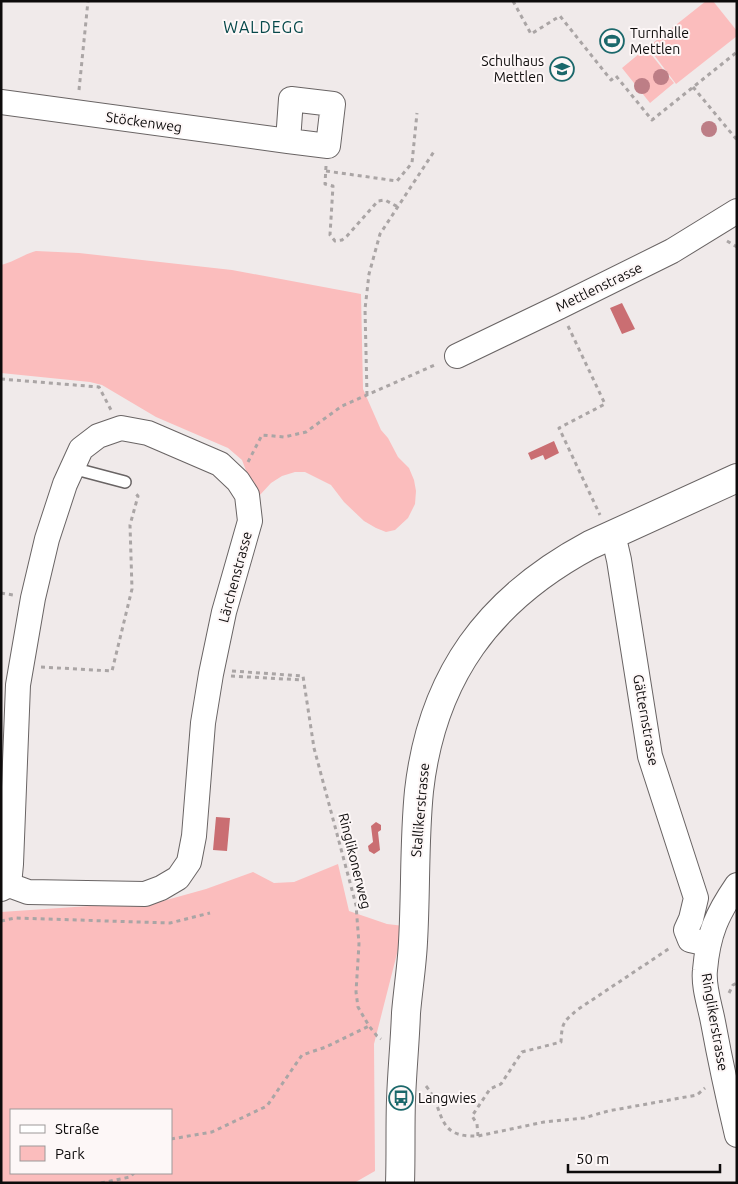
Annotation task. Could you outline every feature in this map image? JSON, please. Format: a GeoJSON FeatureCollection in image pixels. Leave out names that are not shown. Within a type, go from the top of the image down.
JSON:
{"type":"FeatureCollection","features":[{"type":"Feature","properties":{"kind":"main road","name":"Stallikerstrasse"},"geometry":{"type":"LineString","coordinates":[[400,1183],[401,1098],[413,942],[419,789],[430,736],[445,690],[475,639],[492,618],[505,604],[544,573],[570,556],[611,535],[737,478]]}},
{"type":"Feature","properties":{"kind":"street"},"geometry":{"type":"LineString","coordinates":[[288,141],[291,99],[333,104],[328,146]]}},
{"type":"Feature","properties":{"kind":"street","name":"Stöckenweg"},"geometry":{"type":"LineString","coordinates":[[1,102],[328,146]]}},
{"type":"Feature","properties":{"kind":"street","name":"Mettlenstrasse"},"geometry":{"type":"LineString","coordinates":[[457,356],[672,251],[737,211]]}},
{"type":"Feature","properties":{"kind":"street","name":"Lärchenstrasse"},"geometry":{"type":"LineString","coordinates":[[121,428],[148,434],[220,464],[238,480],[247,495],[250,521],[224,612],[211,672],[203,723],[194,836],[189,862],[178,878],[161,888],[145,894],[28,892],[5,887],[11,864],[18,685],[33,598],[47,539],[65,484],[81,449],[98,436],[121,428]]}},
{"type":"Feature","properties":{"kind":"street","name":"Gätternstrasse"},"geometry":{"type":"LineString","coordinates":[[611,535],[619,560],[650,756],[696,898],[686,930],[699,942]]}},
{"type":"Feature","properties":{"kind":"street","name":"Ringlikerstrasse"},"geometry":{"type":"LineString","coordinates":[[737,885],[713,926],[699,942],[707,995],[737,1135]]}},
{"type":"Feature","properties":{"kind":"lane"},"geometry":{"type":"LineString","coordinates":[[72,468],[125,482]]}},
{"type":"Feature","properties":{"kind":"path"},"geometry":{"type":"LineString","coordinates":[[77,113],[88,1]]}},
{"type":"Feature","properties":{"kind":"path"},"geometry":{"type":"LineString","coordinates":[[513,1],[531,34],[560,16],[611,80],[616,76],[652,120],[737,52]]}},
{"type":"Feature","properties":{"kind":"path"},"geometry":{"type":"LineString","coordinates":[[693,87],[737,140]]}},
{"type":"Feature","properties":{"kind":"path"},"geometry":{"type":"LineString","coordinates":[[326,171],[397,182],[412,163],[418,113]]}},
{"type":"Feature","properties":{"kind":"path"},"geometry":{"type":"LineString","coordinates":[[328,146],[325,184],[334,186],[330,235],[335,241],[342,240],[378,201],[384,200],[398,207]]}},
{"type":"Feature","properties":{"kind":"path"},"geometry":{"type":"LineString","coordinates":[[367,395],[366,309],[369,274],[380,234],[435,150]]}},
{"type":"Feature","properties":{"kind":"path"},"geometry":{"type":"LineString","coordinates":[[559,307],[605,404],[560,428],[611,535]]}},
{"type":"Feature","properties":{"kind":"path"},"geometry":{"type":"LineString","coordinates":[[238,480],[262,435],[284,437],[306,432],[342,406],[457,356]]}},
{"type":"Feature","properties":{"kind":"path"},"geometry":{"type":"LineString","coordinates":[[1,380],[99,387],[121,428]]}},
{"type":"Feature","properties":{"kind":"path"},"geometry":{"type":"LineString","coordinates":[[21,666],[112,671],[132,589],[130,525],[138,496],[125,482]]}},
{"type":"Feature","properties":{"kind":"path","name":"Ringlikonerweg"},"geometry":{"type":"LineString","coordinates":[[211,672],[303,678],[314,748],[356,905],[359,944],[356,992],[358,1007],[369,1026],[383,1040]]}},
{"type":"Feature","properties":{"kind":"path"},"geometry":{"type":"LineString","coordinates":[[1,921],[15,918],[170,923],[210,913]]}},
{"type":"Feature","properties":{"kind":"path"},"geometry":{"type":"LineString","coordinates":[[478,1136],[477,1124],[472,1116],[490,1089],[501,1084],[522,1052],[561,1042],[562,1026],[566,1019],[577,1010],[670,948],[699,942]]}},
{"type":"Feature","properties":{"kind":"path"},"geometry":{"type":"LineString","coordinates":[[172,1139],[212,1132],[267,1106],[302,1055],[326,1047],[369,1026]]}},
{"type":"Feature","properties":{"kind":"path"},"geometry":{"type":"LineString","coordinates":[[422,1082],[429,1089],[440,1116],[448,1127],[456,1134],[466,1137],[544,1122],[584,1118],[608,1111],[697,1096]]}},
{"type":"Feature","properties":{"kind":"path"},"geometry":{"type":"LineString","coordinates":[[101,1183],[130,1177],[133,1174]]}},
{"type":"Feature","properties":{"kind":"green space"},"geometry":{"type":"Polygon","coordinates":[[[706,1],[713,1],[737,31],[737,36],[676,84],[648,47],[706,1]]]}},
{"type":"Feature","properties":{"kind":"green space"},"geometry":{"type":"Polygon","coordinates":[[[646,48],[674,83],[650,103],[622,68],[646,48]]]}},
{"type":"Feature","properties":{"kind":"green space"},"geometry":{"type":"Polygon","coordinates":[[[36,251],[79,253],[232,270],[361,294],[363,389],[381,430],[388,438],[398,457],[409,468],[414,480],[416,491],[415,504],[408,518],[395,530],[386,532],[376,528],[364,521],[344,502],[331,485],[305,472],[295,472],[282,476],[271,483],[259,496],[250,481],[242,460],[228,448],[156,417],[102,385],[90,382],[1,373],[1,265],[36,251]]]}},
{"type":"Feature","properties":{"kind":"green space"},"geometry":{"type":"Polygon","coordinates":[[[338,864],[349,911],[387,924],[404,926],[374,1044],[375,1171],[354,1183],[1,1183],[1,912],[163,901],[206,889],[253,872],[274,883],[294,882],[338,864]]]}},
{"type":"Feature","properties":{"kind":"shaded area"},"geometry":{"type":"Polygon","coordinates":[[[622,303],[635,329],[622,334],[610,308],[622,303]]]}},
{"type":"Feature","properties":{"kind":"shaded area"},"geometry":{"type":"Polygon","coordinates":[[[554,441],[559,453],[545,460],[543,455],[531,460],[528,453],[554,441]]]}},
{"type":"Feature","properties":{"kind":"shaded area"},"geometry":{"type":"Polygon","coordinates":[[[216,817],[230,818],[227,851],[213,850],[216,817]]]}},
{"type":"Feature","properties":{"kind":"shaded area"},"geometry":{"type":"Polygon","coordinates":[[[376,822],[381,825],[381,830],[378,832],[380,850],[374,854],[369,851],[368,846],[373,842],[371,826],[376,822]]]}},
{"type":"Feature","properties":{"kind":"place","name":"Turnhalle Mettlen"},"geometry":{"type":"Point","coordinates":[612,41]}},
{"type":"Feature","properties":{"kind":"place","name":"Schulhaus Mettlen"},"geometry":{"type":"Point","coordinates":[562,69]}},
{"type":"Feature","properties":{"kind":"place","name":"Langwies"},"geometry":{"type":"Point","coordinates":[401,1098]}},
{"type":"Feature","properties":{"kind":"district","name":"WALDEGG"},"geometry":{"type":"Point","coordinates":[264,27]}}]}
